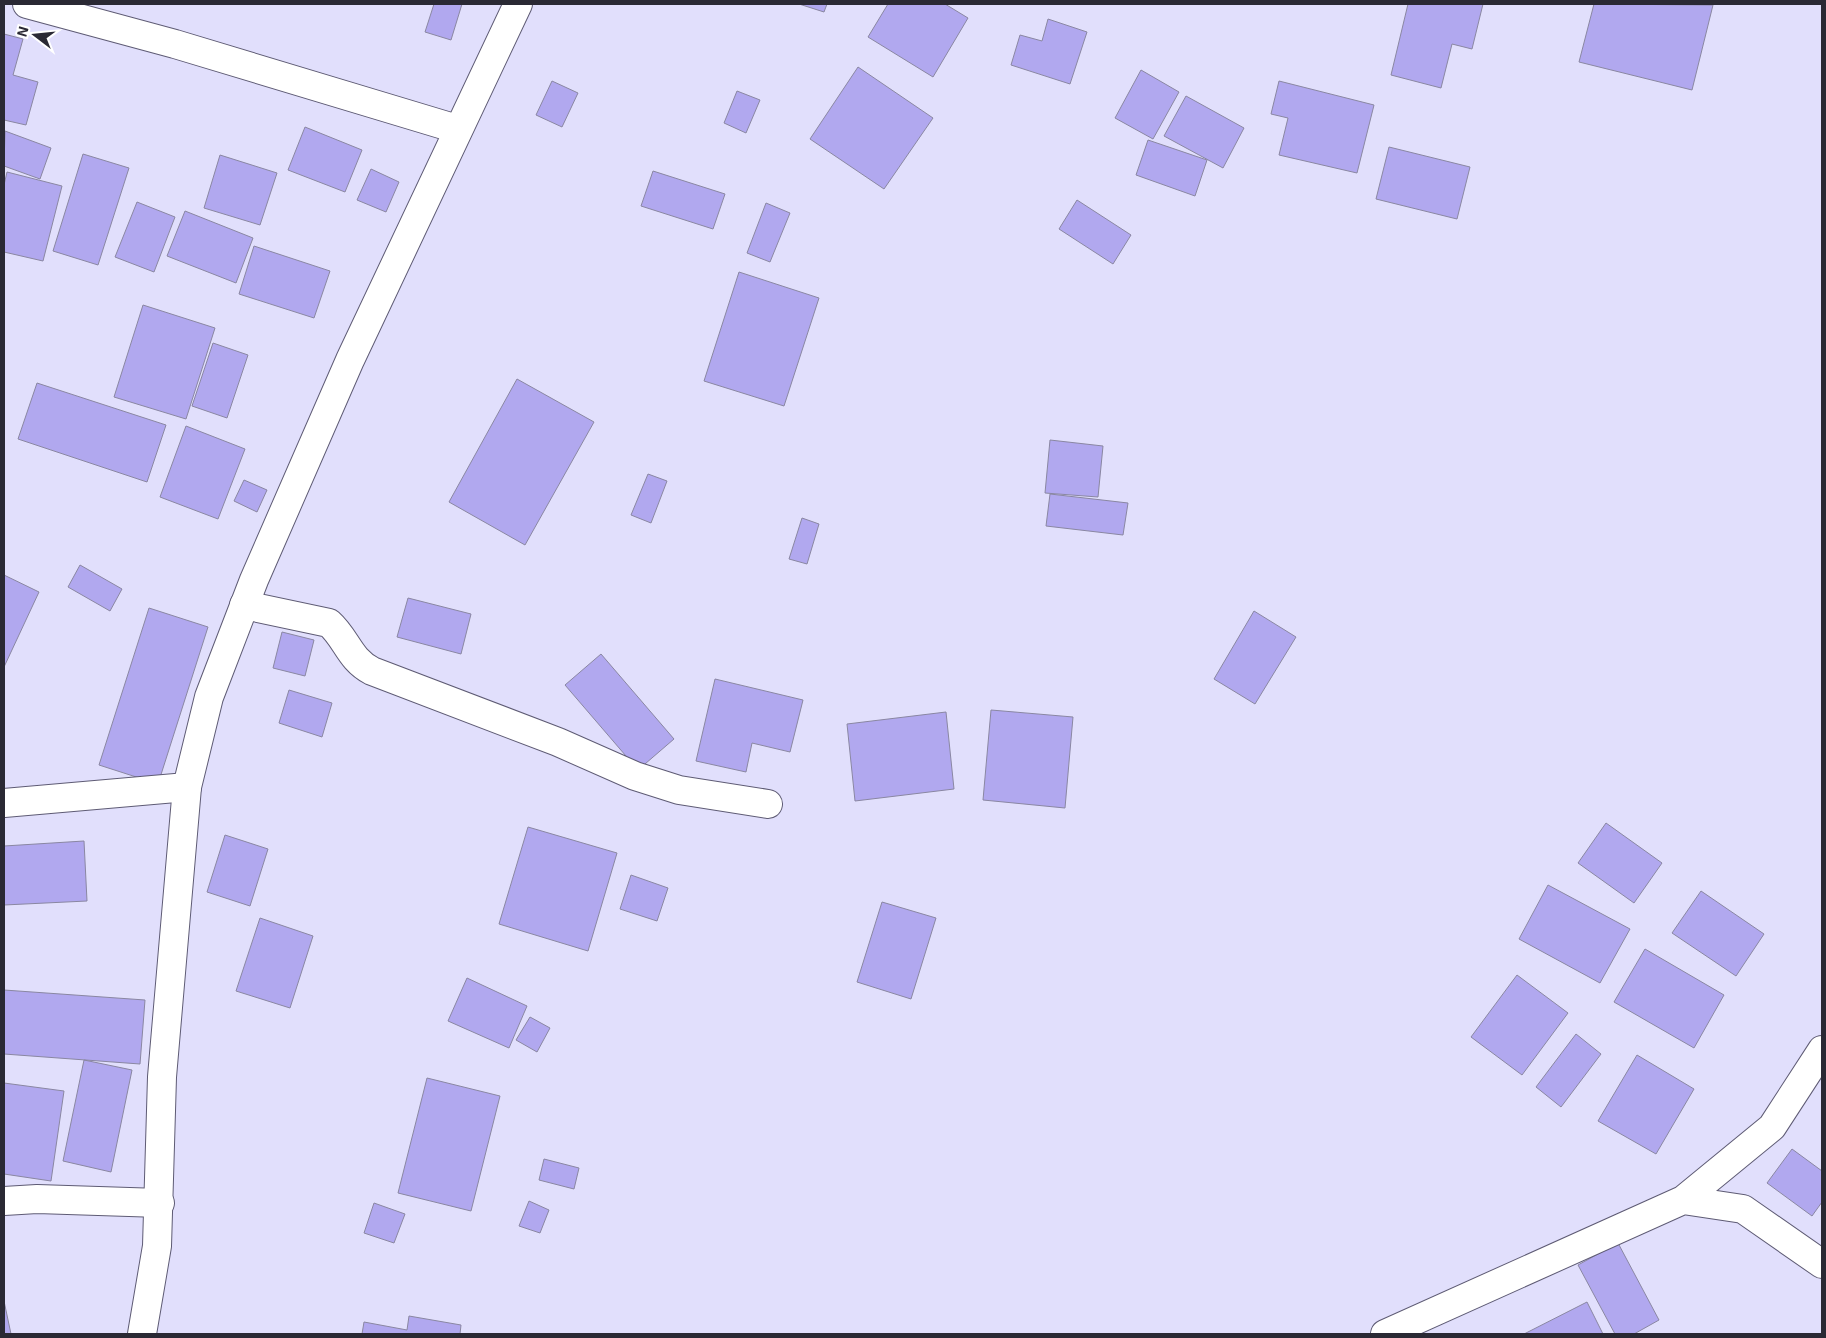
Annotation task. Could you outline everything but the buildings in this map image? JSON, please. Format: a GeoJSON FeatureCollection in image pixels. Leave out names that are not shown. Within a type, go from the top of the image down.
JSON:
{"type":"FeatureCollection","features":[{"type":"Feature","properties":{"kind":"street"},"geometry":{"type":"LineString","coordinates":[[27,4],[184,47],[457,129]]}},
{"type":"Feature","properties":{"kind":"street"},"geometry":{"type":"LineString","coordinates":[[142,1334],[157,1246],[160,1203],[162,1078],[187,786],[209,697],[244,605],[346,369],[457,129],[518,4]]}},
{"type":"Feature","properties":{"kind":"street"},"geometry":{"type":"LineString","coordinates":[[244,605],[329,623],[337,631],[352,656],[360,665],[558,742],[611,767],[680,790],[768,804]]}},
{"type":"Feature","properties":{"kind":"street"},"geometry":{"type":"LineString","coordinates":[[4,804],[187,786]]}},
{"type":"Feature","properties":{"kind":"street"},"geometry":{"type":"LineString","coordinates":[[1385,1334],[1682,1200],[1772,1127],[1822,1050]]}},
{"type":"Feature","properties":{"kind":"street"},"geometry":{"type":"LineString","coordinates":[[4,1201],[37,1199],[160,1203]]}},
{"type":"Feature","properties":{"kind":"street"},"geometry":{"type":"LineString","coordinates":[[1682,1200],[1742,1209],[1822,1264]]}}]}
